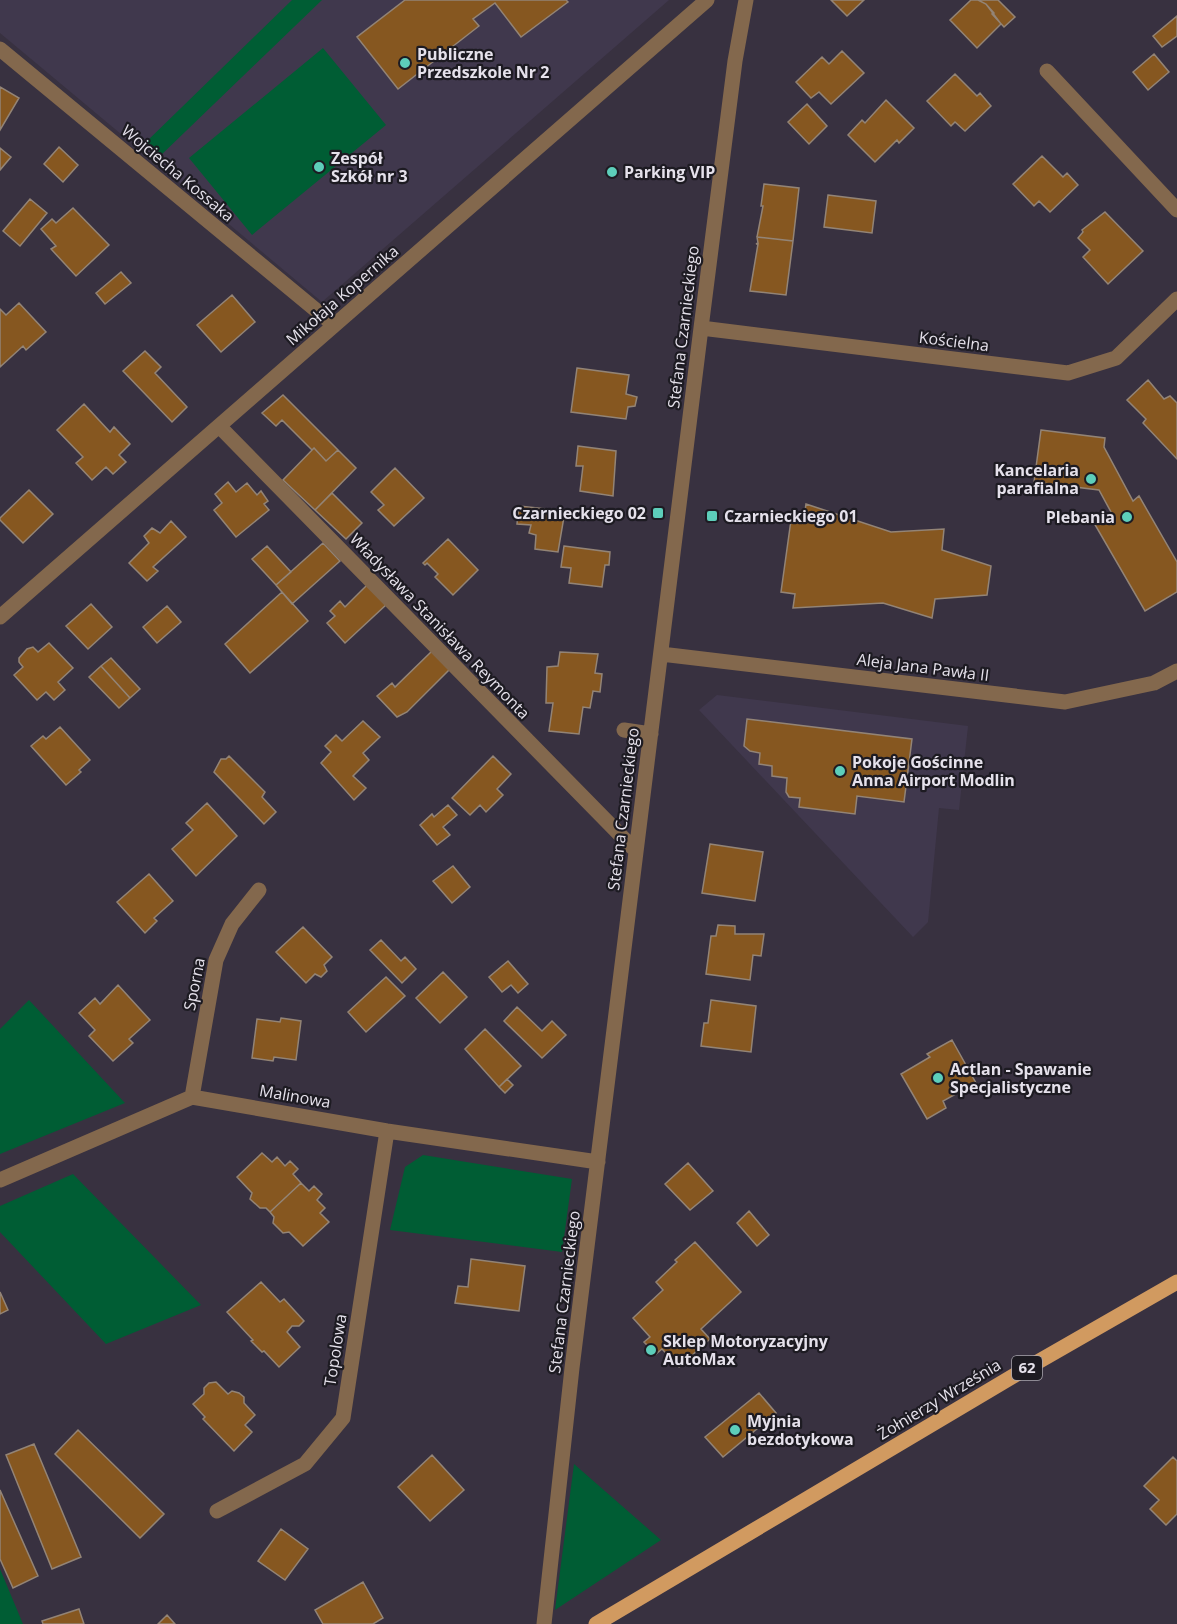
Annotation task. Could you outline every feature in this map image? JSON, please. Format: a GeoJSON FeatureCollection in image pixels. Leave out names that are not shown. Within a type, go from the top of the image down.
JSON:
{"type":"FeatureCollection","features":[{"type":"Feature","properties":{"kind":"main road","name":"Żołnierzy Września"},"geometry":{"type":"LineString","coordinates":[[596,1624],[1015,1375],[1177,1282]]}},
{"type":"Feature","properties":{"kind":"street","name":"Mikołaja Kopernika"},"geometry":{"type":"LineString","coordinates":[[0,617],[707,0]]}},
{"type":"Feature","properties":{"kind":"street","name":"Stefana Czarnieckiego"},"geometry":{"type":"LineString","coordinates":[[544,1624],[598,1162],[701,328],[735,61],[746,0]]}},
{"type":"Feature","properties":{"kind":"street","name":"Wojciecha Kossaka"},"geometry":{"type":"LineString","coordinates":[[0,49],[334,325]]}},
{"type":"Feature","properties":{"kind":"street"},"geometry":{"type":"LineString","coordinates":[[1047,71],[1177,210]]}},
{"type":"Feature","properties":{"kind":"street","name":"Kościelna"},"geometry":{"type":"LineString","coordinates":[[701,328],[1068,373],[1116,358],[1177,299]]}},
{"type":"Feature","properties":{"kind":"street","name":"Władysława Stanisława Reymonta"},"geometry":{"type":"LineString","coordinates":[[219,426],[636,851]]}},
{"type":"Feature","properties":{"kind":"street","name":"Aleja Jana Pawła II"},"geometry":{"type":"LineString","coordinates":[[661,654],[1065,702],[1154,683],[1177,671]]}},
{"type":"Feature","properties":{"kind":"street"},"geometry":{"type":"LineString","coordinates":[[624,730],[651,734]]}},
{"type":"Feature","properties":{"kind":"street","name":"Sporna"},"geometry":{"type":"LineString","coordinates":[[192,1097],[216,960],[232,924],[259,890]]}},
{"type":"Feature","properties":{"kind":"street"},"geometry":{"type":"LineString","coordinates":[[0,1180],[192,1097]]}},
{"type":"Feature","properties":{"kind":"street","name":"Malinowa"},"geometry":{"type":"LineString","coordinates":[[192,1097],[387,1131],[598,1162]]}},
{"type":"Feature","properties":{"kind":"street","name":"Topolowa"},"geometry":{"type":"LineString","coordinates":[[217,1510],[305,1464],[343,1418],[387,1131]]}},
{"type":"Feature","properties":{"kind":"shaded area","name":"Zespół Szkół nr 3"},"geometry":{"type":"Polygon","coordinates":[[[0,0],[669,0],[322,302],[0,33],[0,0]]]}},
{"type":"Feature","properties":{"kind":"shaded area"},"geometry":{"type":"Polygon","coordinates":[[[717,695],[968,726],[959,810],[939,808],[928,922],[913,937],[699,710],[717,695]]]}},
{"type":"Feature","properties":{"kind":"green space"},"geometry":{"type":"Polygon","coordinates":[[[292,0],[322,0],[158,158],[144,144],[292,0]]]}},
{"type":"Feature","properties":{"kind":"green space"},"geometry":{"type":"Polygon","coordinates":[[[323,48],[386,125],[252,235],[189,158],[323,48]]]}},
{"type":"Feature","properties":{"kind":"green space"},"geometry":{"type":"Polygon","coordinates":[[[29,1000],[125,1103],[0,1154],[0,1029],[29,1000]]]}},
{"type":"Feature","properties":{"kind":"green space"},"geometry":{"type":"Polygon","coordinates":[[[423,1155],[572,1179],[562,1252],[390,1230],[405,1167],[423,1155]]]}},
{"type":"Feature","properties":{"kind":"green space"},"geometry":{"type":"Polygon","coordinates":[[[73,1174],[201,1305],[106,1344],[0,1232],[0,1206],[73,1174]]]}},
{"type":"Feature","properties":{"kind":"green space"},"geometry":{"type":"Polygon","coordinates":[[[574,1464],[661,1540],[555,1610],[574,1464]]]}},
{"type":"Feature","properties":{"kind":"green space"},"geometry":{"type":"Polygon","coordinates":[[[0,1569],[23,1624],[0,1624],[0,1569]]]}},
{"type":"Feature","properties":{"kind":"building","name":"Publiczne Przedszkole Nr 2"},"geometry":{"type":"Polygon","coordinates":[[[405,0],[566,0],[568,2],[521,37],[495,3],[473,19],[479,26],[398,89],[357,37],[405,0]]]}},
{"type":"Feature","properties":{"kind":"building"},"geometry":{"type":"Polygon","coordinates":[[[831,0],[864,0],[847,16],[831,0]]]}},
{"type":"Feature","properties":{"kind":"building"},"geometry":{"type":"Polygon","coordinates":[[[971,0],[978,0],[986,4],[1001,24],[977,48],[950,20],[971,0]]]}},
{"type":"Feature","properties":{"kind":"building"},"geometry":{"type":"Polygon","coordinates":[[[978,0],[998,0],[1015,17],[1004,27],[986,4],[978,0]]]}},
{"type":"Feature","properties":{"kind":"building"},"geometry":{"type":"Polygon","coordinates":[[[1177,16],[1177,36],[1162,47],[1153,36],[1177,16]]]}},
{"type":"Feature","properties":{"kind":"building"},"geometry":{"type":"Polygon","coordinates":[[[842,51],[864,73],[831,104],[819,92],[811,98],[796,82],[822,57],[829,64],[842,51]]]}},
{"type":"Feature","properties":{"kind":"building"},"geometry":{"type":"Polygon","coordinates":[[[1154,54],[1169,72],[1148,90],[1133,72],[1154,54]]]}},
{"type":"Feature","properties":{"kind":"building"},"geometry":{"type":"Polygon","coordinates":[[[955,74],[977,96],[980,93],[991,106],[965,131],[955,122],[951,126],[927,101],[955,74]]]}},
{"type":"Feature","properties":{"kind":"building"},"geometry":{"type":"Polygon","coordinates":[[[0,87],[19,98],[0,130],[0,87]]]}},
{"type":"Feature","properties":{"kind":"building"},"geometry":{"type":"Polygon","coordinates":[[[886,100],[914,128],[899,143],[897,140],[875,162],[848,135],[862,120],[865,123],[886,100]]]}},
{"type":"Feature","properties":{"kind":"building"},"geometry":{"type":"Polygon","coordinates":[[[807,104],[827,126],[809,144],[788,122],[807,104]]]}},
{"type":"Feature","properties":{"kind":"building"},"geometry":{"type":"Polygon","coordinates":[[[59,147],[78,165],[63,182],[44,164],[59,147]]]}},
{"type":"Feature","properties":{"kind":"building"},"geometry":{"type":"Polygon","coordinates":[[[0,148],[11,157],[0,170],[0,148]]]}},
{"type":"Feature","properties":{"kind":"building"},"geometry":{"type":"Polygon","coordinates":[[[1042,156],[1063,177],[1067,173],[1078,185],[1050,212],[1039,201],[1034,206],[1013,184],[1042,156]]]}},
{"type":"Feature","properties":{"kind":"building"},"geometry":{"type":"Polygon","coordinates":[[[764,184],[799,188],[793,241],[757,237],[763,206],[761,206],[764,184]]]}},
{"type":"Feature","properties":{"kind":"building"},"geometry":{"type":"Polygon","coordinates":[[[828,195],[876,201],[872,233],[824,227],[828,195]]]}},
{"type":"Feature","properties":{"kind":"building"},"geometry":{"type":"Polygon","coordinates":[[[30,199],[47,213],[20,246],[3,231],[30,199]]]}},
{"type":"Feature","properties":{"kind":"building"},"geometry":{"type":"Polygon","coordinates":[[[73,208],[109,245],[76,276],[51,249],[56,246],[41,229],[52,219],[56,223],[73,208]]]}},
{"type":"Feature","properties":{"kind":"building"},"geometry":{"type":"Polygon","coordinates":[[[1105,212],[1143,251],[1108,284],[1083,257],[1090,250],[1078,238],[1082,230],[1105,212]]]}},
{"type":"Feature","properties":{"kind":"building"},"geometry":{"type":"Polygon","coordinates":[[[757,237],[793,241],[786,295],[750,291],[758,244],[756,244],[758,243],[757,237]]]}},
{"type":"Feature","properties":{"kind":"building"},"geometry":{"type":"Polygon","coordinates":[[[121,272],[131,283],[105,304],[96,293],[121,272]]]}},
{"type":"Feature","properties":{"kind":"building"},"geometry":{"type":"Polygon","coordinates":[[[232,295],[255,322],[221,352],[197,325],[232,295]]]}},
{"type":"Feature","properties":{"kind":"building"},"geometry":{"type":"Polygon","coordinates":[[[19,303],[46,332],[26,350],[23,346],[0,367],[0,309],[6,315],[19,303]]]}},
{"type":"Feature","properties":{"kind":"building"},"geometry":{"type":"Polygon","coordinates":[[[145,351],[161,367],[155,373],[187,407],[172,422],[123,371],[145,351]]]}},
{"type":"Feature","properties":{"kind":"building"},"geometry":{"type":"Polygon","coordinates":[[[577,368],[629,375],[626,394],[637,397],[635,406],[628,407],[626,419],[571,412],[577,368]]]}},
{"type":"Feature","properties":{"kind":"building"},"geometry":{"type":"Polygon","coordinates":[[[1148,380],[1164,399],[1170,396],[1177,403],[1177,459],[1143,423],[1146,419],[1127,400],[1148,380]]]}},
{"type":"Feature","properties":{"kind":"building"},"geometry":{"type":"Polygon","coordinates":[[[283,395],[338,450],[326,461],[282,420],[276,426],[262,413],[283,395]]]}},
{"type":"Feature","properties":{"kind":"building"},"geometry":{"type":"Polygon","coordinates":[[[84,404],[110,432],[114,427],[130,444],[119,455],[126,462],[113,474],[106,467],[92,480],[76,463],[83,457],[57,430],[84,404]]]}},
{"type":"Feature","properties":{"kind":"building","name":"Plebania"},"geometry":{"type":"Polygon","coordinates":[[[1041,430],[1105,438],[1104,447],[1133,501],[1139,496],[1177,562],[1177,592],[1145,611],[1094,523],[1111,512],[1099,490],[1034,482],[1041,430]]]}},
{"type":"Feature","properties":{"kind":"building"},"geometry":{"type":"Polygon","coordinates":[[[578,446],[616,451],[613,496],[580,491],[583,466],[576,466],[578,446]]]}},
{"type":"Feature","properties":{"kind":"building"},"geometry":{"type":"Polygon","coordinates":[[[314,448],[326,461],[338,450],[356,468],[315,510],[283,480],[314,448]]]}},
{"type":"Feature","properties":{"kind":"building"},"geometry":{"type":"Polygon","coordinates":[[[395,468],[424,498],[394,526],[378,510],[384,505],[371,492],[395,468]]]}},
{"type":"Feature","properties":{"kind":"building"},"geometry":{"type":"Polygon","coordinates":[[[228,482],[236,492],[247,483],[257,495],[261,491],[268,501],[264,504],[269,510],[236,537],[214,510],[222,503],[215,494],[228,482]]]}},
{"type":"Feature","properties":{"kind":"building"},"geometry":{"type":"Polygon","coordinates":[[[29,490],[53,514],[23,543],[0,518],[29,490]]]}},
{"type":"Feature","properties":{"kind":"building"},"geometry":{"type":"Polygon","coordinates":[[[332,493],[362,523],[346,539],[315,510],[332,493]]]}},
{"type":"Feature","properties":{"kind":"building"},"geometry":{"type":"Polygon","coordinates":[[[806,504],[891,532],[944,529],[942,550],[991,566],[987,595],[935,599],[932,618],[883,603],[793,608],[795,594],[781,592],[792,513],[804,517],[806,504]]]}},
{"type":"Feature","properties":{"kind":"building"},"geometry":{"type":"Polygon","coordinates":[[[519,506],[565,511],[558,552],[535,549],[536,535],[529,533],[531,525],[517,524],[519,506]]]}},
{"type":"Feature","properties":{"kind":"building"},"geometry":{"type":"Polygon","coordinates":[[[171,521],[186,537],[153,567],[158,571],[147,581],[129,563],[149,543],[144,536],[152,528],[160,533],[171,521]]]}},
{"type":"Feature","properties":{"kind":"building"},"geometry":{"type":"Polygon","coordinates":[[[448,539],[478,570],[453,595],[435,577],[438,574],[427,563],[425,565],[423,563],[448,539]]]}},
{"type":"Feature","properties":{"kind":"building"},"geometry":{"type":"Polygon","coordinates":[[[323,543],[340,561],[292,604],[276,585],[323,543]]]}},
{"type":"Feature","properties":{"kind":"building"},"geometry":{"type":"Polygon","coordinates":[[[267,546],[291,572],[276,585],[252,559],[267,546]]]}},
{"type":"Feature","properties":{"kind":"building"},"geometry":{"type":"Polygon","coordinates":[[[564,546],[610,552],[609,565],[605,565],[602,587],[569,583],[571,568],[561,567],[564,546]]]}},
{"type":"Feature","properties":{"kind":"building"},"geometry":{"type":"Polygon","coordinates":[[[368,584],[387,604],[345,643],[327,623],[335,616],[330,611],[340,601],[345,607],[368,584]]]}},
{"type":"Feature","properties":{"kind":"building"},"geometry":{"type":"Polygon","coordinates":[[[282,592],[308,621],[250,673],[225,644],[282,592]]]}},
{"type":"Feature","properties":{"kind":"building"},"geometry":{"type":"Polygon","coordinates":[[[91,604],[112,627],[88,649],[66,626],[91,604]]]}},
{"type":"Feature","properties":{"kind":"building"},"geometry":{"type":"Polygon","coordinates":[[[167,606],[181,622],[157,643],[143,627],[167,606]]]}},
{"type":"Feature","properties":{"kind":"building"},"geometry":{"type":"Polygon","coordinates":[[[49,643],[73,668],[58,682],[65,690],[54,700],[46,692],[37,700],[14,675],[23,667],[19,658],[27,649],[33,647],[38,652],[49,643]]]}},
{"type":"Feature","properties":{"kind":"building"},"geometry":{"type":"Polygon","coordinates":[[[432,651],[450,669],[407,712],[397,717],[377,696],[392,683],[395,687],[432,651]]]}},
{"type":"Feature","properties":{"kind":"building"},"geometry":{"type":"Polygon","coordinates":[[[560,652],[598,654],[595,673],[602,674],[600,692],[593,691],[590,708],[583,707],[579,734],[549,731],[553,703],[546,703],[547,667],[558,666],[560,652]]]}},
{"type":"Feature","properties":{"kind":"building"},"geometry":{"type":"Polygon","coordinates":[[[111,658],[140,689],[130,698],[101,666],[111,658]]]}},
{"type":"Feature","properties":{"kind":"building"},"geometry":{"type":"Polygon","coordinates":[[[101,666],[130,698],[119,708],[89,677],[101,666]]]}},
{"type":"Feature","properties":{"kind":"building","name":"Pokoje Gościnne Anna Airport Modlin"},"geometry":{"type":"Polygon","coordinates":[[[747,719],[912,739],[904,802],[857,796],[855,814],[799,807],[800,798],[789,797],[786,792],[787,778],[772,776],[772,766],[759,764],[760,753],[750,751],[744,746],[747,719]]]}},
{"type":"Feature","properties":{"kind":"building"},"geometry":{"type":"Polygon","coordinates":[[[363,721],[380,737],[363,753],[369,760],[353,776],[366,788],[354,800],[321,763],[331,752],[325,746],[336,735],[342,741],[363,721]]]}},
{"type":"Feature","properties":{"kind":"building"},"geometry":{"type":"Polygon","coordinates":[[[60,727],[90,760],[79,770],[81,772],[66,785],[31,746],[43,736],[46,739],[60,727]]]}},
{"type":"Feature","properties":{"kind":"building"},"geometry":{"type":"Polygon","coordinates":[[[229,756],[265,792],[262,797],[276,812],[264,824],[214,772],[221,759],[229,756]]]}},
{"type":"Feature","properties":{"kind":"building"},"geometry":{"type":"Polygon","coordinates":[[[493,756],[511,774],[497,789],[503,795],[486,812],[480,805],[470,815],[452,798],[493,756]]]}},
{"type":"Feature","properties":{"kind":"building"},"geometry":{"type":"Polygon","coordinates":[[[207,803],[237,836],[196,876],[172,849],[193,830],[186,823],[207,803]]]}},
{"type":"Feature","properties":{"kind":"building"},"geometry":{"type":"Polygon","coordinates":[[[448,805],[457,815],[443,827],[450,835],[437,845],[420,825],[432,814],[434,817],[448,805]]]}},
{"type":"Feature","properties":{"kind":"building"},"geometry":{"type":"Polygon","coordinates":[[[710,844],[763,852],[755,901],[702,893],[710,844]]]}},
{"type":"Feature","properties":{"kind":"building"},"geometry":{"type":"Polygon","coordinates":[[[453,866],[470,887],[452,903],[433,881],[453,866]]]}},
{"type":"Feature","properties":{"kind":"building"},"geometry":{"type":"Polygon","coordinates":[[[149,874],[173,901],[154,918],[157,921],[145,933],[117,902],[149,874]]]}},
{"type":"Feature","properties":{"kind":"building"},"geometry":{"type":"Polygon","coordinates":[[[718,925],[735,926],[735,934],[764,934],[761,956],[753,955],[750,980],[706,974],[711,936],[716,936],[718,925]]]}},
{"type":"Feature","properties":{"kind":"building"},"geometry":{"type":"Polygon","coordinates":[[[303,927],[332,957],[324,965],[327,971],[321,977],[315,974],[306,983],[276,952],[303,927]]]}},
{"type":"Feature","properties":{"kind":"building"},"geometry":{"type":"Polygon","coordinates":[[[381,940],[401,961],[405,957],[416,969],[402,983],[370,950],[381,940]]]}},
{"type":"Feature","properties":{"kind":"building"},"geometry":{"type":"Polygon","coordinates":[[[508,961],[528,984],[518,993],[511,985],[502,992],[489,977],[508,961]]]}},
{"type":"Feature","properties":{"kind":"building"},"geometry":{"type":"Polygon","coordinates":[[[443,972],[467,997],[440,1023],[416,998],[443,972]]]}},
{"type":"Feature","properties":{"kind":"building"},"geometry":{"type":"Polygon","coordinates":[[[386,977],[405,996],[366,1032],[348,1012],[386,977]]]}},
{"type":"Feature","properties":{"kind":"building"},"geometry":{"type":"Polygon","coordinates":[[[118,985],[150,1020],[129,1039],[133,1043],[113,1061],[89,1036],[95,1030],[79,1013],[95,998],[100,1004],[118,985]]]}},
{"type":"Feature","properties":{"kind":"building"},"geometry":{"type":"Polygon","coordinates":[[[711,1000],[756,1006],[751,1052],[701,1046],[704,1023],[708,1023],[711,1000]]]}},
{"type":"Feature","properties":{"kind":"building"},"geometry":{"type":"Polygon","coordinates":[[[517,1007],[542,1031],[552,1021],[566,1035],[542,1058],[504,1021],[517,1007]]]}},
{"type":"Feature","properties":{"kind":"building"},"geometry":{"type":"Polygon","coordinates":[[[281,1018],[301,1021],[296,1060],[274,1057],[273,1061],[252,1058],[257,1019],[280,1022],[281,1018]]]}},
{"type":"Feature","properties":{"kind":"building"},"geometry":{"type":"Polygon","coordinates":[[[485,1029],[521,1066],[499,1087],[465,1049],[485,1029]]]}},
{"type":"Feature","properties":{"kind":"building","name":"Actlan - Spawanie Specjalistyczne"},"geometry":{"type":"Polygon","coordinates":[[[952,1040],[976,1083],[943,1101],[946,1108],[927,1119],[901,1074],[930,1057],[927,1054],[952,1040]]]}},
{"type":"Feature","properties":{"kind":"building"},"geometry":{"type":"Polygon","coordinates":[[[507,1079],[513,1085],[505,1093],[499,1087],[507,1079]]]}},
{"type":"Feature","properties":{"kind":"building"},"geometry":{"type":"Polygon","coordinates":[[[262,1153],[272,1162],[277,1157],[285,1166],[290,1161],[298,1169],[293,1174],[301,1183],[270,1212],[266,1208],[260,1208],[250,1199],[252,1193],[237,1177],[262,1153]]]}},
{"type":"Feature","properties":{"kind":"building"},"geometry":{"type":"Polygon","coordinates":[[[688,1163],[713,1191],[690,1210],[665,1184],[688,1163]]]}},
{"type":"Feature","properties":{"kind":"building"},"geometry":{"type":"Polygon","coordinates":[[[301,1183],[309,1191],[314,1186],[322,1194],[317,1200],[325,1208],[320,1213],[329,1222],[303,1246],[289,1232],[283,1233],[273,1223],[274,1217],[270,1212],[301,1183]]]}},
{"type":"Feature","properties":{"kind":"building"},"geometry":{"type":"Polygon","coordinates":[[[749,1211],[769,1235],[757,1246],[737,1223],[749,1211]]]}},
{"type":"Feature","properties":{"kind":"building"},"geometry":{"type":"Polygon","coordinates":[[[695,1242],[741,1292],[701,1329],[710,1339],[679,1367],[662,1349],[656,1354],[644,1342],[650,1337],[633,1318],[663,1290],[656,1282],[695,1242]]]}},
{"type":"Feature","properties":{"kind":"building"},"geometry":{"type":"Polygon","coordinates":[[[471,1259],[525,1266],[519,1311],[455,1303],[458,1286],[468,1287],[471,1259]]]}},
{"type":"Feature","properties":{"kind":"building"},"geometry":{"type":"Polygon","coordinates":[[[261,1282],[280,1302],[284,1299],[304,1321],[299,1326],[292,1326],[287,1332],[300,1347],[279,1367],[251,1341],[253,1340],[227,1312],[261,1282]]]}},
{"type":"Feature","properties":{"kind":"building"},"geometry":{"type":"Polygon","coordinates":[[[0,1292],[8,1310],[0,1314],[0,1292]]]}},
{"type":"Feature","properties":{"kind":"building"},"geometry":{"type":"Polygon","coordinates":[[[216,1382],[228,1394],[232,1391],[244,1397],[244,1403],[255,1415],[245,1425],[252,1432],[234,1451],[203,1419],[205,1417],[193,1404],[204,1394],[204,1388],[209,1383],[216,1382]]]}},
{"type":"Feature","properties":{"kind":"building","name":"Myjnia bezdotykowa"},"geometry":{"type":"Polygon","coordinates":[[[759,1393],[776,1413],[723,1457],[705,1437],[759,1393]]]}},
{"type":"Feature","properties":{"kind":"building"},"geometry":{"type":"Polygon","coordinates":[[[78,1430],[164,1514],[140,1538],[55,1454],[78,1430]]]}},
{"type":"Feature","properties":{"kind":"building"},"geometry":{"type":"Polygon","coordinates":[[[34,1444],[81,1557],[52,1569],[6,1455],[34,1444]]]}},
{"type":"Feature","properties":{"kind":"building"},"geometry":{"type":"Polygon","coordinates":[[[432,1455],[464,1490],[430,1521],[398,1487],[432,1455]]]}},
{"type":"Feature","properties":{"kind":"building"},"geometry":{"type":"Polygon","coordinates":[[[1173,1457],[1177,1461],[1177,1514],[1166,1525],[1150,1509],[1159,1500],[1144,1486],[1173,1457]]]}},
{"type":"Feature","properties":{"kind":"building"},"geometry":{"type":"Polygon","coordinates":[[[0,1490],[38,1576],[13,1588],[0,1559],[0,1490]]]}},
{"type":"Feature","properties":{"kind":"building"},"geometry":{"type":"Polygon","coordinates":[[[281,1529],[308,1549],[285,1580],[258,1561],[281,1529]]]}},
{"type":"Feature","properties":{"kind":"building"},"geometry":{"type":"Polygon","coordinates":[[[363,1582],[383,1618],[373,1624],[323,1624],[315,1610],[363,1582]]]}},
{"type":"Feature","properties":{"kind":"building"},"geometry":{"type":"Polygon","coordinates":[[[79,1609],[84,1624],[43,1624],[42,1621],[79,1609]]]}},
{"type":"Feature","properties":{"kind":"building"},"geometry":{"type":"Polygon","coordinates":[[[167,1615],[175,1624],[158,1624],[167,1615]]]}},
{"type":"Feature","properties":{"kind":"place","name":"Publiczne Przedszkole Nr 2"},"geometry":{"type":"Point","coordinates":[405,63]}},
{"type":"Feature","properties":{"kind":"place","name":"Zespół Szkół nr 3"},"geometry":{"type":"Point","coordinates":[319,167]}},
{"type":"Feature","properties":{"kind":"place","name":"Parking VIP"},"geometry":{"type":"Point","coordinates":[612,172]}},
{"type":"Feature","properties":{"kind":"place","name":"Kancelaria parafialna"},"geometry":{"type":"Point","coordinates":[1091,479]}},
{"type":"Feature","properties":{"kind":"place","name":"Czarnieckiego 02"},"geometry":{"type":"Point","coordinates":[658,513]}},
{"type":"Feature","properties":{"kind":"place","name":"Czarnieckiego 01"},"geometry":{"type":"Point","coordinates":[712,516]}},
{"type":"Feature","properties":{"kind":"place","name":"Plebania"},"geometry":{"type":"Point","coordinates":[1127,517]}},
{"type":"Feature","properties":{"kind":"place","name":"Pokoje Gościnne Anna Airport Modlin"},"geometry":{"type":"Point","coordinates":[840,771]}},
{"type":"Feature","properties":{"kind":"place","name":"Actlan - Spawanie Specjalistyczne"},"geometry":{"type":"Point","coordinates":[938,1078]}},
{"type":"Feature","properties":{"kind":"place","name":"Sklep Motoryzacyjny AutoMax"},"geometry":{"type":"Point","coordinates":[651,1350]}},
{"type":"Feature","properties":{"kind":"place","name":"Myjnia bezdotykowa"},"geometry":{"type":"Point","coordinates":[735,1430]}}]}
